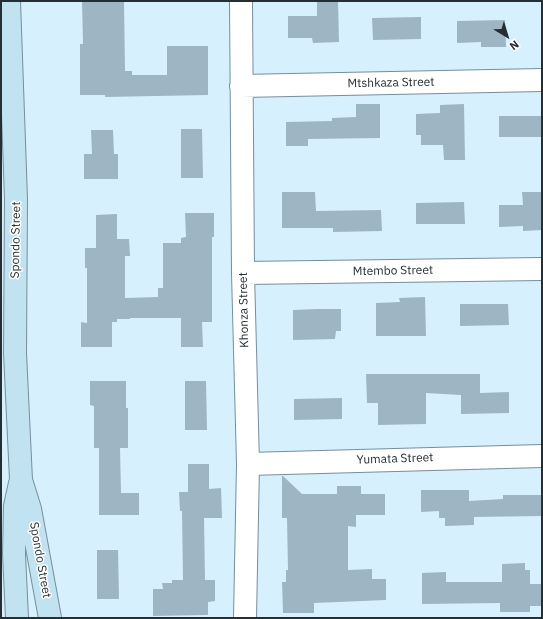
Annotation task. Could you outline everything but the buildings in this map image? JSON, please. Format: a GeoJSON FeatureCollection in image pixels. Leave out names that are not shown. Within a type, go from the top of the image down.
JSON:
{"type":"FeatureCollection","features":[{"type":"Feature","properties":{"kind":"main road","name":"Spondo Street"},"geometry":{"type":"LineString","coordinates":[[9,1],[16,198],[8,307],[15,352],[21,480],[30,509],[50,618]]}},
{"type":"Feature","properties":{"kind":"main road","name":"Spondo Street"},"geometry":{"type":"LineString","coordinates":[[17,618],[14,554],[15,506],[21,480]]}},
{"type":"Feature","properties":{"kind":"street","name":"Khonza Street"},"geometry":{"type":"LineString","coordinates":[[241,1],[243,273],[248,464],[245,618]]}},
{"type":"Feature","properties":{"kind":"street","name":"Mtshkaza Street"},"geometry":{"type":"LineString","coordinates":[[241,86],[542,80]]}},
{"type":"Feature","properties":{"kind":"street","name":"Mtembo Street"},"geometry":{"type":"LineString","coordinates":[[243,273],[542,270]]}},
{"type":"Feature","properties":{"kind":"street","name":"Yumata Street"},"geometry":{"type":"LineString","coordinates":[[248,464],[542,456]]}}]}
